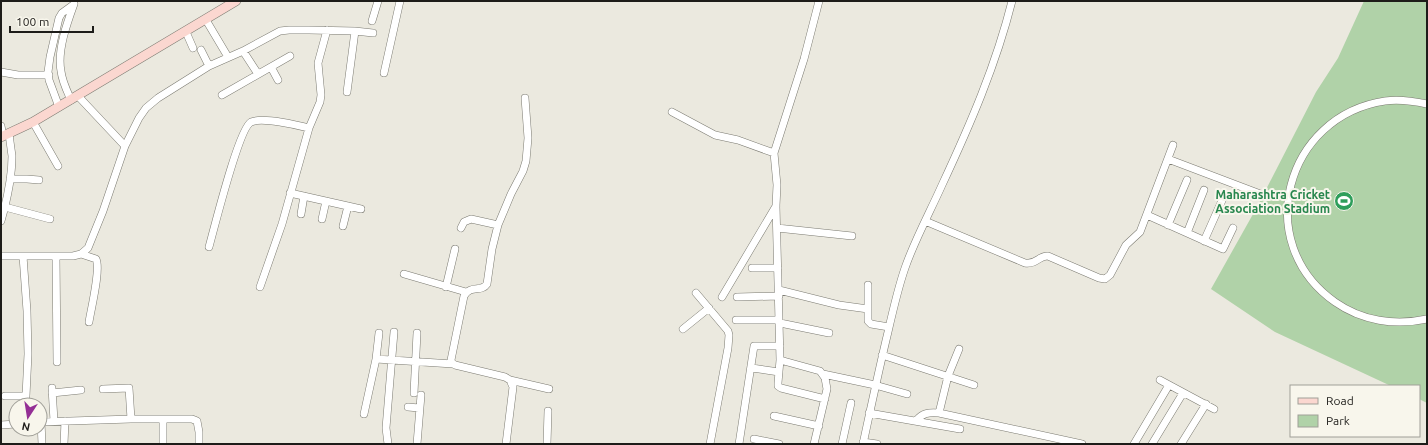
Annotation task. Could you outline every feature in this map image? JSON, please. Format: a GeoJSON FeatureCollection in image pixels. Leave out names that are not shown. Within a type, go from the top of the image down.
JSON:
{"type":"FeatureCollection","features":[{"type":"Feature","properties":{"kind":"street"},"geometry":{"type":"LineString","coordinates":[[4,136],[59,107],[236,1]]}},
{"type":"Feature","properties":{"kind":"street"},"geometry":{"type":"LineString","coordinates":[[372,21],[378,1]]}},
{"type":"Feature","properties":{"kind":"street"},"geometry":{"type":"LineString","coordinates":[[384,72],[400,1]]}},
{"type":"Feature","properties":{"kind":"street"},"geometry":{"type":"LineString","coordinates":[[819,1],[804,59],[774,153],[777,185],[776,206],[780,346],[778,386],[825,399]]}},
{"type":"Feature","properties":{"kind":"street"},"geometry":{"type":"LineString","coordinates":[[878,444],[863,443],[868,413],[905,269],[994,64],[1012,1]]}},
{"type":"Feature","properties":{"kind":"street"},"geometry":{"type":"LineString","coordinates":[[59,107],[49,76],[50,57],[62,13],[74,3]]}},
{"type":"Feature","properties":{"kind":"street"},"geometry":{"type":"LineString","coordinates":[[74,3],[64,38],[60,65],[62,79],[74,98],[125,146]]}},
{"type":"Feature","properties":{"kind":"street"},"geometry":{"type":"LineString","coordinates":[[206,20],[228,57]]}},
{"type":"Feature","properties":{"kind":"street"},"geometry":{"type":"LineString","coordinates":[[1,256],[73,256],[81,254],[88,248],[103,211],[125,146],[139,118],[146,108],[158,98],[209,66],[280,32],[297,29],[373,33]]}},
{"type":"Feature","properties":{"kind":"street"},"geometry":{"type":"LineString","coordinates":[[260,287],[282,224],[309,128],[320,102],[321,95],[318,63],[327,30]]}},
{"type":"Feature","properties":{"kind":"street"},"geometry":{"type":"LineString","coordinates":[[347,92],[355,31]]}},
{"type":"Feature","properties":{"kind":"street"},"geometry":{"type":"LineString","coordinates":[[186,32],[193,48]]}},
{"type":"Feature","properties":{"kind":"street"},"geometry":{"type":"LineString","coordinates":[[202,50],[209,66]]}},
{"type":"Feature","properties":{"kind":"street"},"geometry":{"type":"LineString","coordinates":[[243,51],[258,74]]}},
{"type":"Feature","properties":{"kind":"street"},"geometry":{"type":"LineString","coordinates":[[222,95],[290,56]]}},
{"type":"Feature","properties":{"kind":"street"},"geometry":{"type":"LineString","coordinates":[[271,67],[278,80]]}},
{"type":"Feature","properties":{"kind":"street"},"geometry":{"type":"LineString","coordinates":[[1,72],[18,75],[49,76]]}},
{"type":"Feature","properties":{"kind":"street"},"geometry":{"type":"LineString","coordinates":[[453,364],[452,360],[462,303],[466,292],[471,289],[485,287],[487,284],[492,249],[498,225],[511,194],[523,171],[526,161],[528,138],[525,98]]}},
{"type":"Feature","properties":{"kind":"street"},"geometry":{"type":"LineString","coordinates":[[1427,104],[1409,100],[1386,101],[1363,106],[1342,116],[1323,129],[1307,147],[1296,167],[1289,189],[1287,213],[1290,236],[1297,258],[1309,278],[1325,295],[1344,309],[1366,318],[1388,322],[1412,322],[1427,319]]}},
{"type":"Feature","properties":{"kind":"street"},"geometry":{"type":"LineString","coordinates":[[672,112],[715,135],[738,140],[774,153]]}},
{"type":"Feature","properties":{"kind":"street"},"geometry":{"type":"LineString","coordinates":[[209,247],[238,147],[249,124],[252,121],[269,121],[309,128]]}},
{"type":"Feature","properties":{"kind":"street"},"geometry":{"type":"LineString","coordinates":[[33,122],[58,166]]}},
{"type":"Feature","properties":{"kind":"street"},"geometry":{"type":"LineString","coordinates":[[1,126],[12,155],[10,179],[1,221]]}},
{"type":"Feature","properties":{"kind":"street"},"geometry":{"type":"LineString","coordinates":[[925,221],[1025,263],[1032,264],[1044,256],[1048,256],[1102,279],[1107,278],[1126,245],[1140,232],[1173,145]]}},
{"type":"Feature","properties":{"kind":"street"},"geometry":{"type":"LineString","coordinates":[[1168,159],[1263,195]]}},
{"type":"Feature","properties":{"kind":"street"},"geometry":{"type":"LineString","coordinates":[[10,179],[27,178],[40,180]]}},
{"type":"Feature","properties":{"kind":"street"},"geometry":{"type":"LineString","coordinates":[[1168,225],[1187,180]]}},
{"type":"Feature","properties":{"kind":"street"},"geometry":{"type":"LineString","coordinates":[[1186,233],[1204,190]]}},
{"type":"Feature","properties":{"kind":"street"},"geometry":{"type":"LineString","coordinates":[[290,193],[361,209]]}},
{"type":"Feature","properties":{"kind":"street"},"geometry":{"type":"LineString","coordinates":[[301,214],[304,196]]}},
{"type":"Feature","properties":{"kind":"street"},"geometry":{"type":"LineString","coordinates":[[1204,241],[1224,196]]}},
{"type":"Feature","properties":{"kind":"street"},"geometry":{"type":"LineString","coordinates":[[322,219],[326,201]]}},
{"type":"Feature","properties":{"kind":"street"},"geometry":{"type":"LineString","coordinates":[[344,226],[348,206]]}},
{"type":"Feature","properties":{"kind":"street"},"geometry":{"type":"LineString","coordinates":[[722,297],[776,206]]}},
{"type":"Feature","properties":{"kind":"street"},"geometry":{"type":"LineString","coordinates":[[5,207],[50,219]]}},
{"type":"Feature","properties":{"kind":"street"},"geometry":{"type":"LineString","coordinates":[[1147,215],[1223,249],[1233,228]]}},
{"type":"Feature","properties":{"kind":"street"},"geometry":{"type":"LineString","coordinates":[[461,228],[464,222],[470,219],[498,225]]}},
{"type":"Feature","properties":{"kind":"street"},"geometry":{"type":"LineString","coordinates":[[777,228],[852,236]]}},
{"type":"Feature","properties":{"kind":"street"},"geometry":{"type":"LineString","coordinates":[[446,287],[456,249]]}},
{"type":"Feature","properties":{"kind":"street"},"geometry":{"type":"LineString","coordinates":[[81,254],[96,259],[98,263],[98,273],[89,322]]}},
{"type":"Feature","properties":{"kind":"street"},"geometry":{"type":"LineString","coordinates":[[5,396],[26,396],[28,354],[23,256]]}},
{"type":"Feature","properties":{"kind":"street"},"geometry":{"type":"LineString","coordinates":[[56,256],[57,362]]}},
{"type":"Feature","properties":{"kind":"street"},"geometry":{"type":"LineString","coordinates":[[752,268],[778,268]]}},
{"type":"Feature","properties":{"kind":"street"},"geometry":{"type":"LineString","coordinates":[[404,274],[466,292]]}},
{"type":"Feature","properties":{"kind":"street"},"geometry":{"type":"LineString","coordinates":[[868,285],[868,321],[871,324],[889,327]]}},
{"type":"Feature","properties":{"kind":"street"},"geometry":{"type":"LineString","coordinates":[[696,293],[729,335],[728,348],[710,444]]}},
{"type":"Feature","properties":{"kind":"street"},"geometry":{"type":"LineString","coordinates":[[737,297],[779,293],[868,309]]}},
{"type":"Feature","properties":{"kind":"street"},"geometry":{"type":"LineString","coordinates":[[683,329],[709,308]]}},
{"type":"Feature","properties":{"kind":"street"},"geometry":{"type":"LineString","coordinates":[[736,320],[779,321],[829,333]]}},
{"type":"Feature","properties":{"kind":"street"},"geometry":{"type":"LineString","coordinates":[[388,444],[386,428],[394,332]]}},
{"type":"Feature","properties":{"kind":"street"},"geometry":{"type":"LineString","coordinates":[[364,414],[376,359],[379,333]]}},
{"type":"Feature","properties":{"kind":"street"},"geometry":{"type":"LineString","coordinates":[[417,333],[416,362],[420,408],[417,444]]}},
{"type":"Feature","properties":{"kind":"street"},"geometry":{"type":"LineString","coordinates":[[739,444],[752,368],[754,346],[780,346]]}},
{"type":"Feature","properties":{"kind":"street"},"geometry":{"type":"LineString","coordinates":[[939,412],[948,376],[959,349]]}},
{"type":"Feature","properties":{"kind":"street"},"geometry":{"type":"LineString","coordinates":[[882,356],[974,385]]}},
{"type":"Feature","properties":{"kind":"street"},"geometry":{"type":"LineString","coordinates":[[376,359],[453,364],[549,389]]}},
{"type":"Feature","properties":{"kind":"street"},"geometry":{"type":"LineString","coordinates":[[780,360],[820,371],[823,374],[875,385],[907,394]]}},
{"type":"Feature","properties":{"kind":"street"},"geometry":{"type":"LineString","coordinates":[[752,368],[779,372]]}},
{"type":"Feature","properties":{"kind":"street"},"geometry":{"type":"LineString","coordinates":[[814,444],[825,399],[827,384],[823,374]]}},
{"type":"Feature","properties":{"kind":"street"},"geometry":{"type":"LineString","coordinates":[[506,444],[513,388],[510,380]]}},
{"type":"Feature","properties":{"kind":"street"},"geometry":{"type":"LineString","coordinates":[[1160,380],[1214,409]]}},
{"type":"Feature","properties":{"kind":"street"},"geometry":{"type":"LineString","coordinates":[[1134,444],[1169,386]]}},
{"type":"Feature","properties":{"kind":"street"},"geometry":{"type":"LineString","coordinates":[[103,389],[129,388],[131,419]]}},
{"type":"Feature","properties":{"kind":"street"},"geometry":{"type":"LineString","coordinates":[[54,422],[52,390],[81,390]]}},
{"type":"Feature","properties":{"kind":"street"},"geometry":{"type":"LineString","coordinates":[[1152,444],[1183,392]]}},
{"type":"Feature","properties":{"kind":"street"},"geometry":{"type":"LineString","coordinates":[[842,444],[851,403]]}},
{"type":"Feature","properties":{"kind":"street"},"geometry":{"type":"LineString","coordinates":[[1181,444],[1206,404]]}},
{"type":"Feature","properties":{"kind":"street"},"geometry":{"type":"LineString","coordinates":[[408,407],[420,408]]}},
{"type":"Feature","properties":{"kind":"street"},"geometry":{"type":"LineString","coordinates":[[547,444],[548,411]]}},
{"type":"Feature","properties":{"kind":"street"},"geometry":{"type":"LineString","coordinates":[[916,421],[925,413],[939,412],[1082,444]]}},
{"type":"Feature","properties":{"kind":"street"},"geometry":{"type":"LineString","coordinates":[[868,413],[960,429]]}},
{"type":"Feature","properties":{"kind":"street"},"geometry":{"type":"LineString","coordinates":[[774,416],[819,426]]}},
{"type":"Feature","properties":{"kind":"street"},"geometry":{"type":"LineString","coordinates":[[48,422],[131,419],[192,419],[197,421],[200,432],[199,444]]}},
{"type":"Feature","properties":{"kind":"street"},"geometry":{"type":"LineString","coordinates":[[163,419],[163,444]]}},
{"type":"Feature","properties":{"kind":"street"},"geometry":{"type":"LineString","coordinates":[[64,444],[65,421]]}},
{"type":"Feature","properties":{"kind":"street"},"geometry":{"type":"LineString","coordinates":[[754,439],[779,444]]}},
{"type":"Feature","properties":{"kind":"green space","name":"Maharashtra Cricket Association Stadium"},"geometry":{"type":"Polygon","coordinates":[[[1364,1],[1427,1],[1427,403],[1420,400],[1420,385],[1389,385],[1275,332],[1211,289],[1257,207],[1316,92],[1338,58],[1364,1]]]}},
{"type":"Feature","properties":{"kind":"place","name":"Maharashtra Cricket Association Stadium"},"geometry":{"type":"Point","coordinates":[1344,201]}}]}
